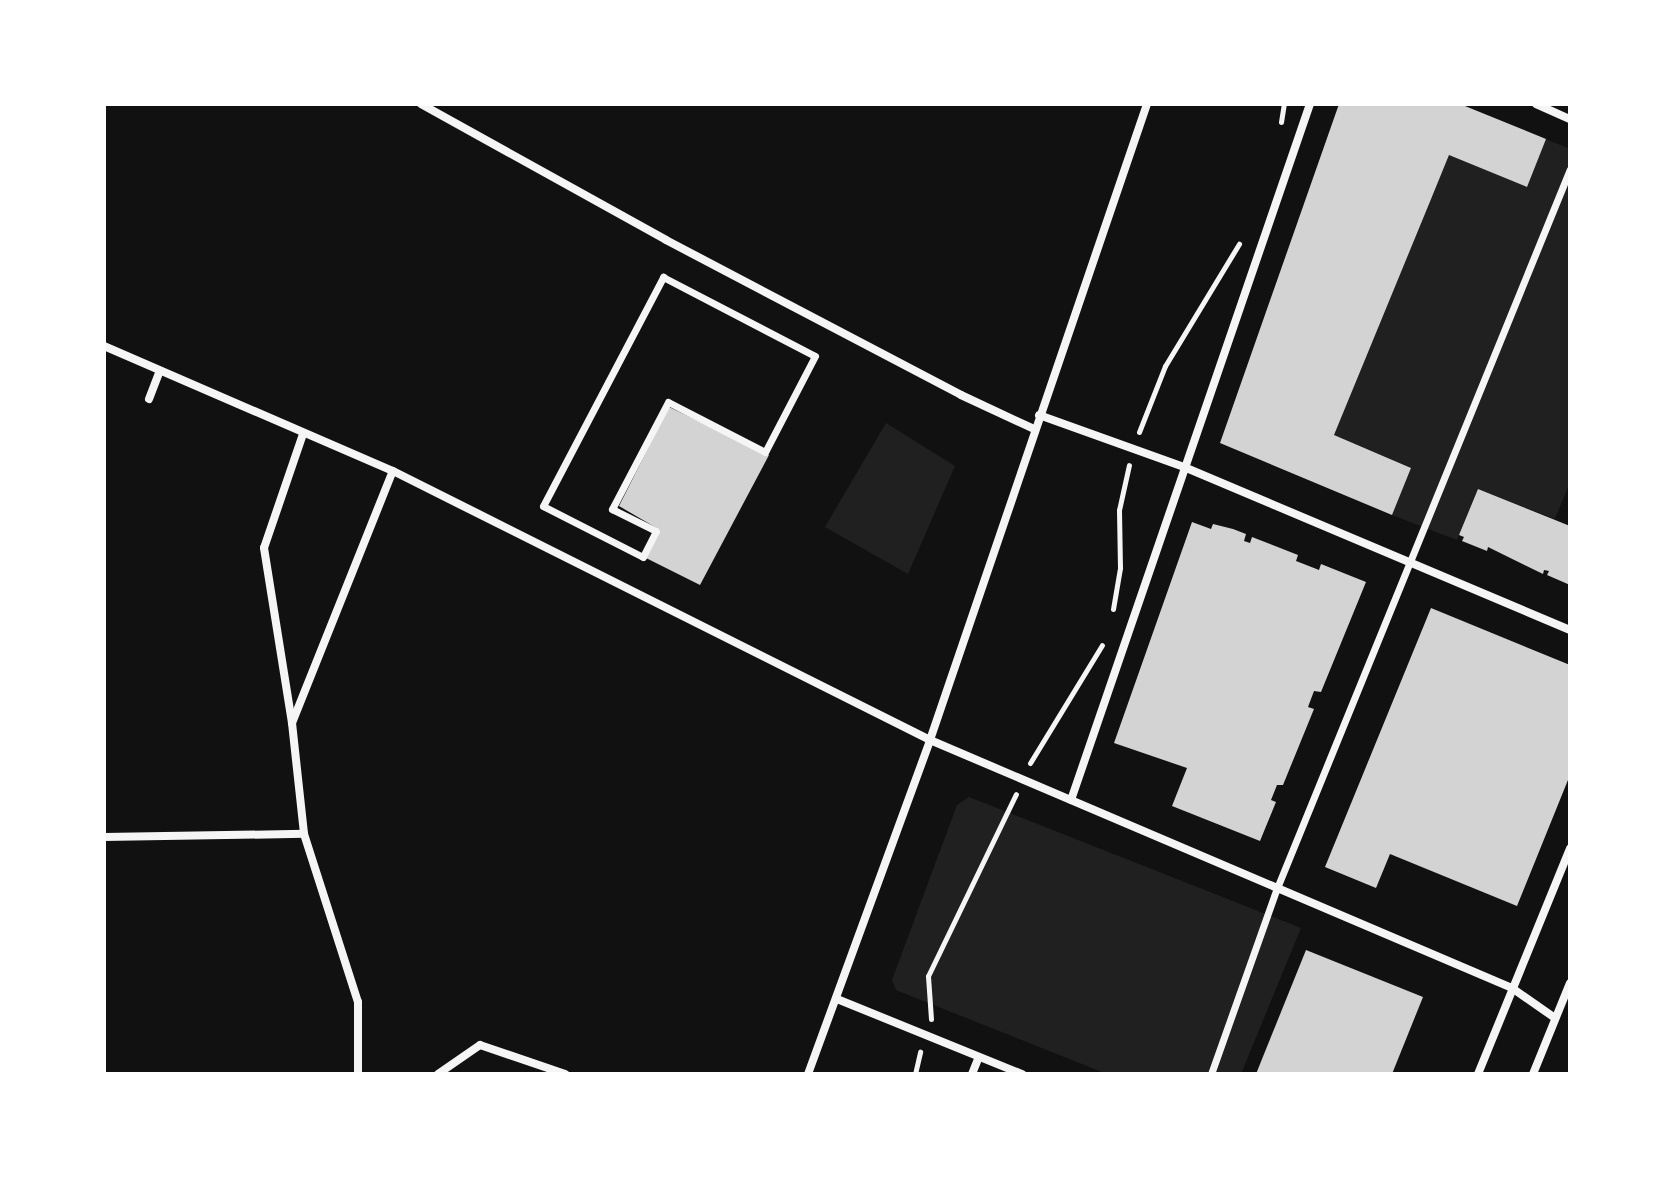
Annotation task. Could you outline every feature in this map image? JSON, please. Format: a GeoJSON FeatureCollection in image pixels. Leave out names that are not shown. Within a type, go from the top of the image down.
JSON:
{"type":"FeatureCollection","features":[{"type":"Feature","properties":{"kind":"street"},"geometry":{"type":"LineString","coordinates":[[421,104],[666,240],[961,395],[1034,429]]}},
{"type":"Feature","properties":{"kind":"street"},"geometry":{"type":"LineString","coordinates":[[808,1074],[930,740],[1147,104]]}},
{"type":"Feature","properties":{"kind":"street"},"geometry":{"type":"LineString","coordinates":[[1071,800],[1310,104]]}},
{"type":"Feature","properties":{"kind":"street"},"geometry":{"type":"LineString","coordinates":[[1536,104],[1570,119]]}},
{"type":"Feature","properties":{"kind":"street"},"geometry":{"type":"LineString","coordinates":[[1211,1074],[1277,888],[1570,169]]}},
{"type":"Feature","properties":{"kind":"street"},"geometry":{"type":"LineString","coordinates":[[663,277],[815,356],[765,452],[668,402],[612,509],[656,531],[643,557],[543,506],[663,277]]}},
{"type":"Feature","properties":{"kind":"street"},"geometry":{"type":"LineString","coordinates":[[104,346],[393,471],[930,740],[1512,988],[1555,1018]]}},
{"type":"Feature","properties":{"kind":"street"},"geometry":{"type":"LineString","coordinates":[[149,399],[160,371]]}},
{"type":"Feature","properties":{"kind":"street"},"geometry":{"type":"LineString","coordinates":[[1039,415],[1184,467],[1570,630]]}},
{"type":"Feature","properties":{"kind":"street"},"geometry":{"type":"LineString","coordinates":[[303,434],[264,548],[292,723],[304,834],[358,1002],[358,1074]]}},
{"type":"Feature","properties":{"kind":"street"},"geometry":{"type":"LineString","coordinates":[[292,723],[393,471]]}},
{"type":"Feature","properties":{"kind":"street"},"geometry":{"type":"LineString","coordinates":[[104,837],[304,834]]}},
{"type":"Feature","properties":{"kind":"street"},"geometry":{"type":"LineString","coordinates":[[1478,1074],[1570,848]]}},
{"type":"Feature","properties":{"kind":"street"},"geometry":{"type":"LineString","coordinates":[[1533,1074],[1570,983]]}},
{"type":"Feature","properties":{"kind":"street"},"geometry":{"type":"LineString","coordinates":[[837,999],[1022,1074]]}},
{"type":"Feature","properties":{"kind":"street"},"geometry":{"type":"LineString","coordinates":[[438,1074],[480,1045],[565,1074]]}},
{"type":"Feature","properties":{"kind":"street"},"geometry":{"type":"LineString","coordinates":[[972,1074],[979,1057]]}},
{"type":"Feature","properties":{"kind":"path"},"geometry":{"type":"LineString","coordinates":[[1281,125],[1284,104]]}},
{"type":"Feature","properties":{"kind":"path"},"geometry":{"type":"LineString","coordinates":[[1111,618],[1120,568],[1119,510],[1133,449],[1165,366],[1244,234]]}},
{"type":"Feature","properties":{"kind":"path"},"geometry":{"type":"LineString","coordinates":[[915,1074],[931,1017],[928,976],[1022,780],[1103,642]]}},
{"type":"Feature","properties":{"kind":"shaded area"},"geometry":{"type":"Polygon","coordinates":[[[1546,139],[1570,149],[1570,482],[1555,519],[1478,489],[1457,540],[1392,515],[1411,468],[1334,435],[1449,155],[1526,186],[1546,139]]]}},
{"type":"Feature","properties":{"kind":"shaded area"},"geometry":{"type":"Polygon","coordinates":[[[886,423],[955,466],[908,574],[825,527],[886,423]]]}},
{"type":"Feature","properties":{"kind":"shaded area"},"geometry":{"type":"Polygon","coordinates":[[[969,797],[1301,928],[1241,1074],[1107,1074],[896,990],[892,980],[957,805],[969,797]]]}},
{"type":"Feature","properties":{"kind":"building"},"geometry":{"type":"Polygon","coordinates":[[[1339,104],[1460,104],[1546,139],[1527,187],[1449,155],[1334,435],[1411,468],[1392,515],[1220,443],[1339,104]]]}},
{"type":"Feature","properties":{"kind":"building"},"geometry":{"type":"Polygon","coordinates":[[[669,407],[769,455],[700,585],[646,558],[660,530],[619,506],[669,407]]]}},
{"type":"Feature","properties":{"kind":"building"},"geometry":{"type":"Polygon","coordinates":[[[1478,489],[1570,526],[1570,585],[1547,575],[1549,571],[1544,570],[1543,574],[1488,547],[1487,551],[1462,541],[1464,537],[1459,535],[1478,489]]]}},
{"type":"Feature","properties":{"kind":"building"},"geometry":{"type":"Polygon","coordinates":[[[1192,522],[1211,529],[1213,524],[1233,529],[1246,534],[1244,541],[1250,543],[1252,537],[1298,555],[1296,561],[1319,570],[1321,564],[1366,582],[1321,692],[1314,691],[1308,707],[1314,709],[1283,785],[1277,785],[1271,800],[1276,802],[1260,841],[1172,806],[1187,768],[1114,743],[1192,522]]]}},
{"type":"Feature","properties":{"kind":"building"},"geometry":{"type":"Polygon","coordinates":[[[1431,608],[1570,665],[1570,775],[1517,906],[1390,854],[1376,888],[1325,867],[1431,608]]]}},
{"type":"Feature","properties":{"kind":"building"},"geometry":{"type":"Polygon","coordinates":[[[1306,950],[1423,997],[1392,1074],[1256,1074],[1306,950]]]}}]}
